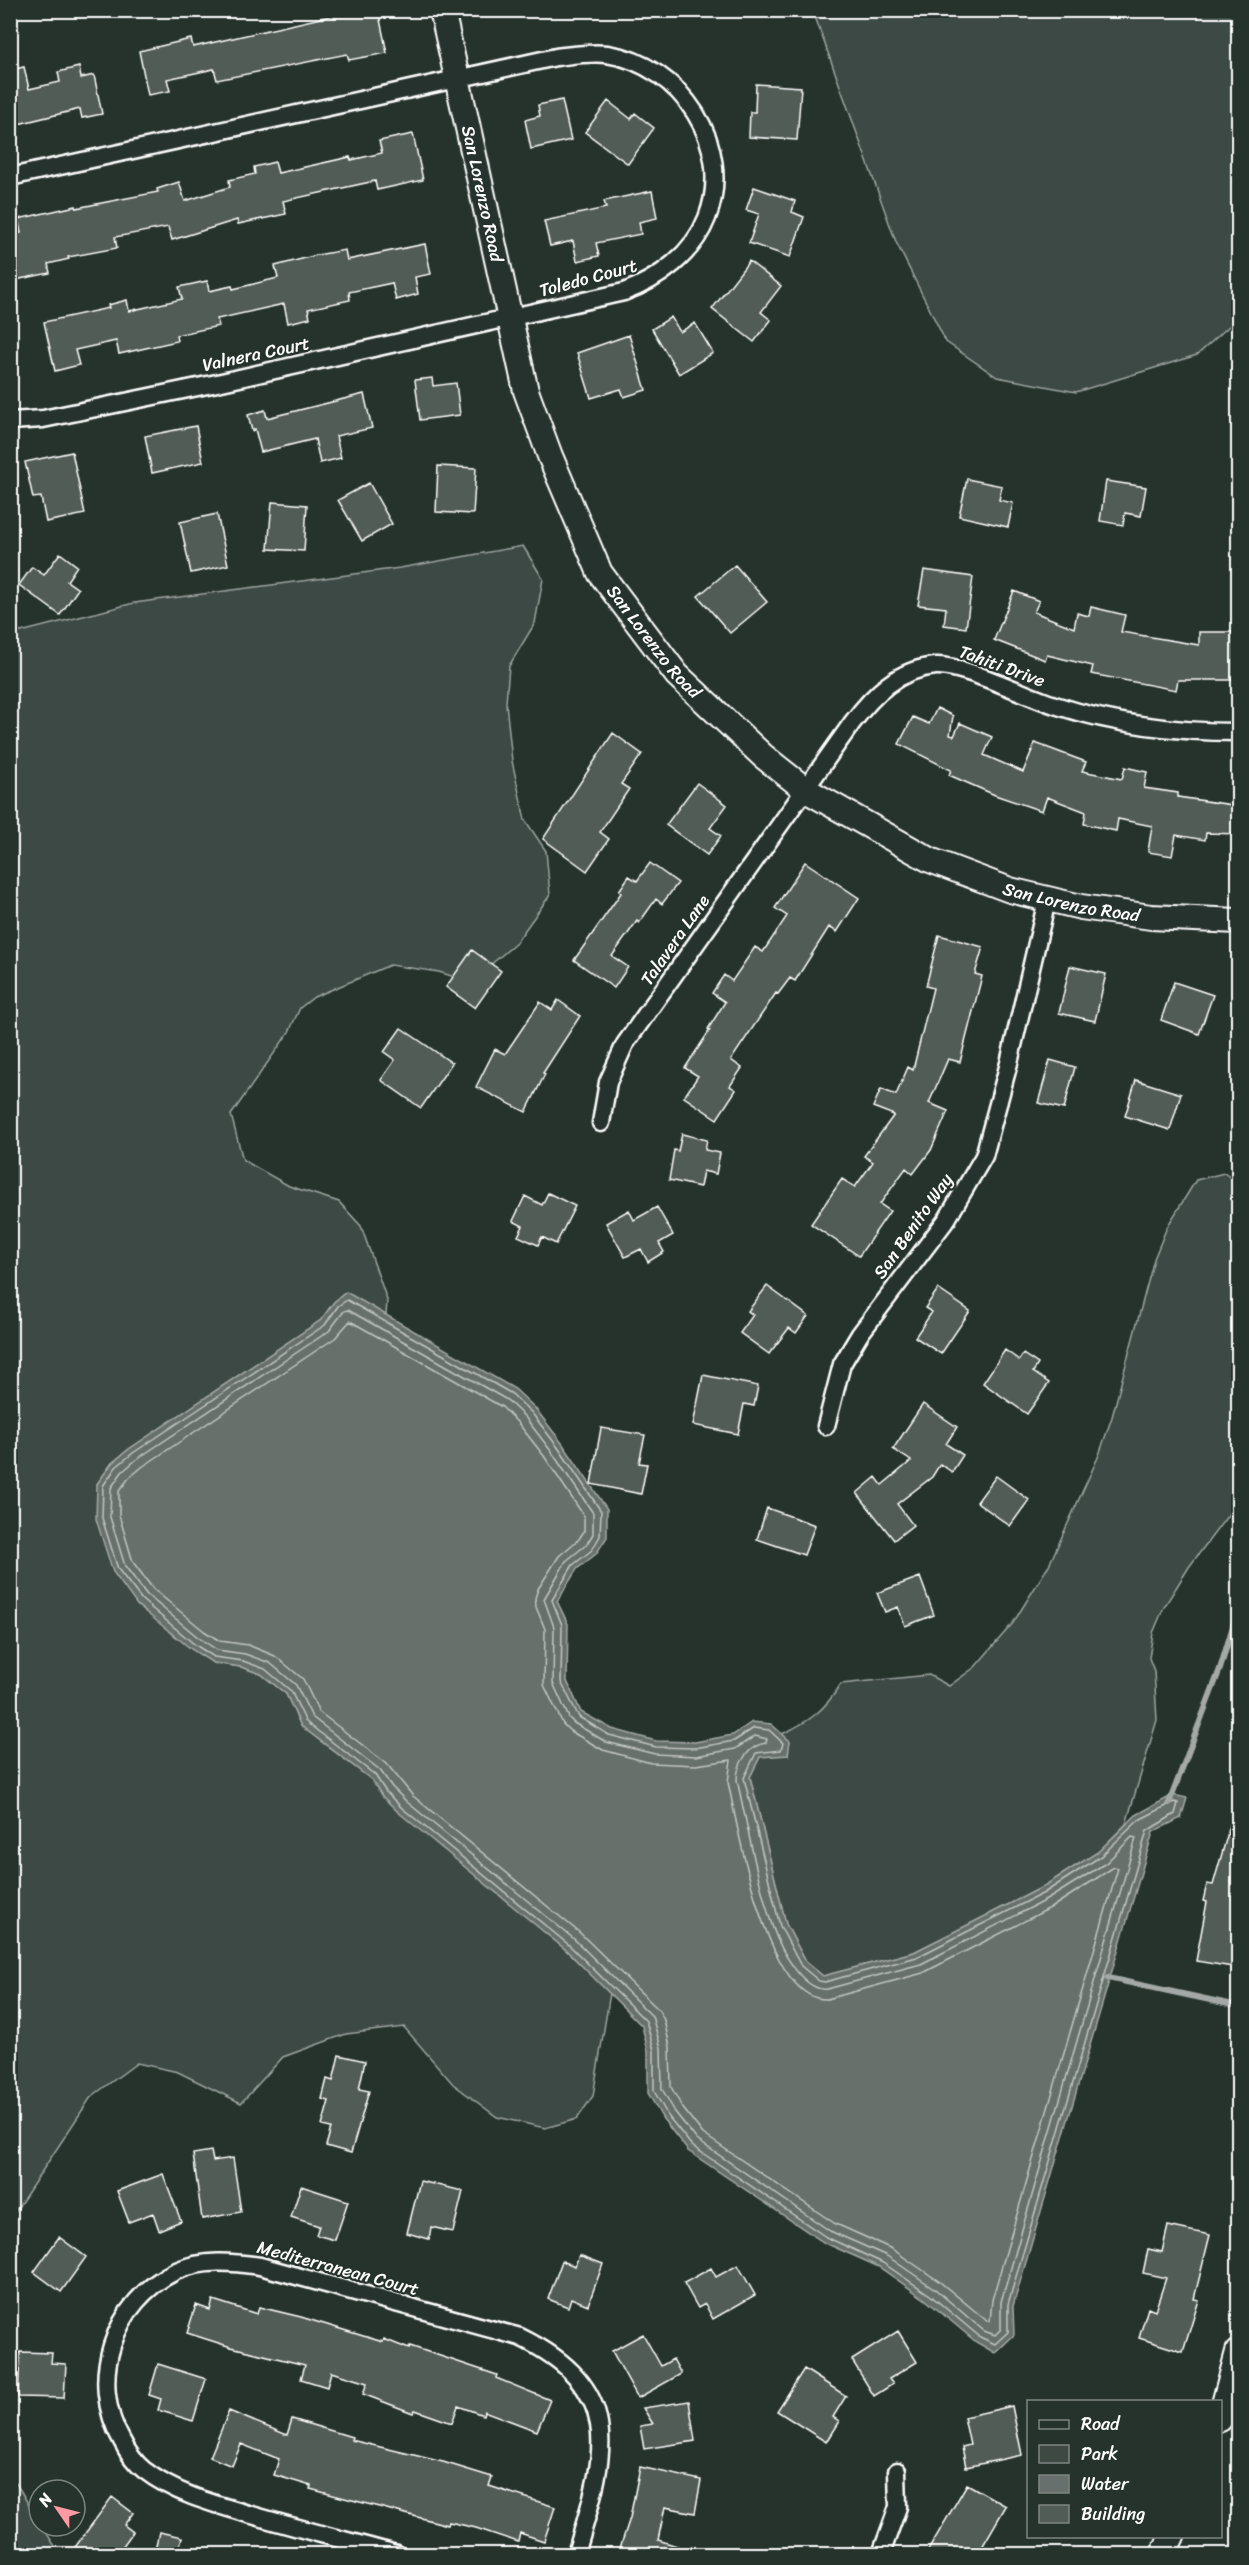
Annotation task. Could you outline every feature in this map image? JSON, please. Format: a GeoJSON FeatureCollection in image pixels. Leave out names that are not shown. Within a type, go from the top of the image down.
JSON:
{"type":"FeatureCollection","features":[{"type":"Feature","properties":{"kind":"street","name":"San Lorenzo Road"},"geometry":{"type":"LineString","coordinates":[[442,10],[526,391],[550,456],[600,573],[677,675],[763,756],[806,790],[930,860],[1010,890],[1047,900],[1151,917],[1239,921]]}},
{"type":"Feature","properties":{"kind":"street","name":"Toledo Court"},"geometry":{"type":"LineString","coordinates":[[456,79],[583,54],[605,54],[623,58],[655,72],[682,94],[700,120],[711,148],[715,179],[707,218],[700,233],[674,264],[646,284],[624,292],[509,318]]}},
{"type":"Feature","properties":{"kind":"street"},"geometry":{"type":"LineString","coordinates":[[10,177],[456,79]]}},
{"type":"Feature","properties":{"kind":"street","name":"Valnera Court"},"geometry":{"type":"LineString","coordinates":[[10,421],[54,417],[509,318]]}},
{"type":"Feature","properties":{"kind":"street","name":"Tahiti Drive"},"geometry":{"type":"LineString","coordinates":[[806,790],[874,696],[896,679],[923,668],[937,666],[957,669],[1056,706],[1113,722],[1166,729],[1239,732]]}},
{"type":"Feature","properties":{"kind":"street","name":"Talavera Lane"},"geometry":{"type":"LineString","coordinates":[[601,1123],[608,1082],[625,1044],[806,790]]}},
{"type":"Feature","properties":{"kind":"street","name":"San Benito Way"},"geometry":{"type":"LineString","coordinates":[[826,1426],[842,1364],[860,1334],[947,1219],[984,1156],[1010,1063],[1047,900]]}},
{"type":"Feature","properties":{"kind":"street","name":"Mediterranean Court"},"geometry":{"type":"LineString","coordinates":[[396,2554],[196,2499],[164,2484],[141,2468],[114,2428],[106,2399],[106,2370],[113,2338],[126,2313],[149,2289],[176,2271],[204,2263],[227,2261],[261,2266],[520,2337],[539,2347],[556,2359],[581,2383],[591,2399],[600,2425],[601,2457],[597,2481],[576,2554]]}},
{"type":"Feature","properties":{"kind":"street"},"geometry":{"type":"LineString","coordinates":[[1222,2415],[1239,2352]]}},
{"type":"Feature","properties":{"kind":"street"},"geometry":{"type":"LineString","coordinates":[[881,2554],[898,2507],[897,2471]]}},
{"type":"Feature","properties":{"kind":"street"},"geometry":{"type":"LineString","coordinates":[[1163,2554],[1171,2538]]}},
{"type":"Feature","properties":{"kind":"green space"},"geometry":{"type":"Polygon","coordinates":[[[813,11],[1238,11],[1238,318],[1197,355],[1076,392],[997,377],[946,342],[896,242],[813,11]]]}},
{"type":"Feature","properties":{"kind":"green space"},"geometry":{"type":"Polygon","coordinates":[[[523,546],[543,579],[535,623],[509,666],[506,703],[512,761],[525,820],[546,851],[550,895],[515,944],[470,982],[439,972],[390,965],[314,997],[300,1008],[289,1032],[231,1115],[243,1160],[289,1186],[339,1202],[361,1226],[387,1300],[386,1316],[345,1293],[334,1302],[321,1320],[129,1449],[112,1463],[97,1484],[137,1605],[213,1663],[241,1667],[261,1674],[286,1694],[301,1726],[372,1780],[382,1796],[566,1950],[610,1993],[593,2096],[577,2119],[545,2128],[497,2117],[453,2084],[404,2027],[346,2034],[283,2057],[241,2103],[178,2072],[137,2063],[91,2097],[11,2218],[11,632],[21,632],[134,603],[400,568],[523,546]]]}},
{"type":"Feature","properties":{"kind":"green space"},"geometry":{"type":"Polygon","coordinates":[[[1224,1173],[1238,1183],[1238,1497],[1164,1607],[1153,1633],[1149,1658],[1154,1671],[1157,1720],[1126,1824],[1098,1852],[1041,1888],[976,1921],[914,1952],[823,1976],[806,1962],[786,1924],[750,1777],[760,1757],[790,1741],[782,1734],[816,1714],[841,1684],[929,1675],[949,1686],[975,1667],[1013,1623],[1049,1565],[1099,1455],[1112,1417],[1154,1259],[1167,1227],[1196,1180],[1224,1173]]]}},
{"type":"Feature","properties":{"kind":"green space"},"geometry":{"type":"Polygon","coordinates":[[[10,2473],[27,2502],[27,2538],[50,2538],[60,2554],[11,2554],[10,2473]]]}},
{"type":"Feature","properties":{"kind":"water"},"geometry":{"type":"Polygon","coordinates":[[[346,1292],[515,1389],[535,1408],[562,1443],[607,1509],[607,1537],[596,1554],[577,1569],[557,1601],[568,1624],[567,1681],[581,1712],[612,1729],[656,1741],[695,1742],[733,1735],[752,1722],[771,1724],[790,1741],[788,1755],[760,1757],[750,1777],[786,1924],[806,1962],[823,1976],[914,1952],[1041,1888],[1098,1852],[1136,1815],[1173,1795],[1187,1798],[1181,1818],[1153,1832],[1013,2306],[1014,2335],[995,2353],[976,2342],[926,2300],[879,2267],[823,2242],[688,2151],[663,2119],[648,2093],[648,2051],[642,2026],[566,1950],[398,1812],[382,1796],[372,1780],[301,1726],[286,1694],[261,1674],[241,1667],[213,1663],[191,1649],[137,1605],[113,1572],[96,1519],[97,1484],[112,1463],[129,1449],[321,1320],[334,1302],[346,1292]]]}},
{"type":"Feature","properties":{"kind":"building"},"geometry":{"type":"Polygon","coordinates":[[[339,10],[378,10],[387,53],[349,60],[347,54],[217,80],[214,69],[167,79],[170,91],[148,95],[139,51],[191,39],[193,47],[339,14],[339,10]]]}},
{"type":"Feature","properties":{"kind":"building"},"geometry":{"type":"Polygon","coordinates":[[[24,67],[29,89],[60,82],[58,72],[79,67],[81,78],[94,75],[102,114],[82,118],[80,109],[14,125],[10,110],[10,70],[24,67]]]}},
{"type":"Feature","properties":{"kind":"building"},"geometry":{"type":"Polygon","coordinates":[[[756,84],[801,87],[797,140],[749,137],[750,112],[755,112],[756,84]]]}},
{"type":"Feature","properties":{"kind":"building"},"geometry":{"type":"Polygon","coordinates":[[[562,100],[571,140],[531,149],[525,120],[540,116],[538,105],[562,100]]]}},
{"type":"Feature","properties":{"kind":"building"},"geometry":{"type":"Polygon","coordinates":[[[608,101],[631,119],[635,113],[654,128],[628,164],[585,132],[608,101]]]}},
{"type":"Feature","properties":{"kind":"building"},"geometry":{"type":"Polygon","coordinates":[[[413,134],[423,180],[377,190],[375,181],[283,201],[286,214],[238,224],[237,220],[172,240],[168,227],[115,237],[117,248],[68,257],[69,259],[48,264],[50,273],[10,281],[10,235],[21,233],[18,219],[158,192],[157,189],[179,182],[185,201],[230,187],[229,180],[255,174],[254,167],[275,162],[278,173],[350,157],[351,160],[382,153],[379,141],[413,134]]]}},
{"type":"Feature","properties":{"kind":"building"},"geometry":{"type":"Polygon","coordinates":[[[754,187],[795,201],[792,212],[804,217],[790,257],[749,243],[759,214],[746,210],[754,187]]]}},
{"type":"Feature","properties":{"kind":"building"},"geometry":{"type":"Polygon","coordinates":[[[652,191],[657,218],[639,222],[641,234],[596,243],[599,256],[577,261],[573,241],[550,246],[544,221],[606,208],[604,201],[652,191]]]}},
{"type":"Feature","properties":{"kind":"building"},"geometry":{"type":"Polygon","coordinates":[[[425,244],[431,274],[415,277],[418,294],[396,300],[392,283],[349,292],[350,300],[308,309],[310,318],[288,323],[284,304],[217,319],[219,326],[176,335],[177,341],[119,354],[116,341],[75,350],[79,365],[55,371],[44,322],[109,308],[108,305],[127,300],[129,311],[182,299],[179,287],[207,281],[209,291],[232,286],[233,289],[278,278],[275,266],[317,255],[345,250],[347,260],[425,244]]]}},
{"type":"Feature","properties":{"kind":"building"},"geometry":{"type":"Polygon","coordinates":[[[749,261],[781,286],[761,312],[771,320],[754,342],[712,309],[749,261]]]}},
{"type":"Feature","properties":{"kind":"building"},"geometry":{"type":"Polygon","coordinates":[[[671,317],[680,332],[695,323],[713,353],[679,374],[652,329],[671,317]]]}},
{"type":"Feature","properties":{"kind":"building"},"geometry":{"type":"Polygon","coordinates":[[[629,335],[646,390],[624,397],[621,389],[591,398],[577,353],[629,335]]]}},
{"type":"Feature","properties":{"kind":"building"},"geometry":{"type":"Polygon","coordinates":[[[432,378],[433,386],[456,383],[460,415],[420,420],[415,380],[432,378]]]}},
{"type":"Feature","properties":{"kind":"building"},"geometry":{"type":"Polygon","coordinates":[[[364,394],[372,428],[336,436],[341,458],[320,463],[315,439],[261,452],[255,429],[252,431],[248,415],[265,410],[267,418],[364,394]]]}},
{"type":"Feature","properties":{"kind":"building"},"geometry":{"type":"Polygon","coordinates":[[[196,426],[203,462],[152,473],[145,436],[196,426]]]}},
{"type":"Feature","properties":{"kind":"building"},"geometry":{"type":"Polygon","coordinates":[[[72,452],[85,514],[46,522],[41,497],[33,498],[25,462],[72,452]]]}},
{"type":"Feature","properties":{"kind":"building"},"geometry":{"type":"Polygon","coordinates":[[[438,466],[476,468],[473,514],[436,512],[438,466]]]}},
{"type":"Feature","properties":{"kind":"building"},"geometry":{"type":"Polygon","coordinates":[[[967,479],[1002,486],[999,500],[1013,503],[1008,527],[959,516],[967,479]]]}},
{"type":"Feature","properties":{"kind":"building"},"geometry":{"type":"Polygon","coordinates":[[[1106,481],[1146,487],[1141,516],[1125,513],[1123,525],[1100,521],[1106,481]]]}},
{"type":"Feature","properties":{"kind":"building"},"geometry":{"type":"Polygon","coordinates":[[[369,483],[392,524],[362,541],[338,500],[369,483]]]}},
{"type":"Feature","properties":{"kind":"building"},"geometry":{"type":"Polygon","coordinates":[[[272,502],[307,505],[304,551],[268,549],[272,502]]]}},
{"type":"Feature","properties":{"kind":"building"},"geometry":{"type":"Polygon","coordinates":[[[217,514],[228,565],[191,573],[180,522],[217,514]]]}},
{"type":"Feature","properties":{"kind":"building"},"geometry":{"type":"Polygon","coordinates":[[[60,553],[77,566],[67,581],[78,589],[60,615],[19,585],[32,567],[44,575],[60,553]]]}},
{"type":"Feature","properties":{"kind":"building"},"geometry":{"type":"Polygon","coordinates":[[[735,565],[767,602],[730,633],[698,596],[735,565]]]}},
{"type":"Feature","properties":{"kind":"building"},"geometry":{"type":"Polygon","coordinates":[[[924,570],[973,577],[966,628],[944,625],[946,608],[918,605],[924,570]]]}},
{"type":"Feature","properties":{"kind":"building"},"geometry":{"type":"Polygon","coordinates":[[[1014,591],[1039,601],[1034,612],[1074,628],[1077,613],[1089,616],[1091,607],[1125,615],[1121,632],[1199,645],[1199,632],[1239,632],[1239,680],[1178,680],[1176,690],[1091,674],[1093,666],[1047,655],[1045,660],[994,640],[1014,591]]]}},
{"type":"Feature","properties":{"kind":"building"},"geometry":{"type":"Polygon","coordinates":[[[937,708],[953,716],[950,735],[954,736],[960,723],[992,737],[984,755],[1023,772],[1035,743],[1086,762],[1082,771],[1122,779],[1125,767],[1147,772],[1144,788],[1178,793],[1178,797],[1239,806],[1239,834],[1206,833],[1205,840],[1176,835],[1172,856],[1148,852],[1152,826],[1118,819],[1116,831],[1084,824],[1086,812],[1047,797],[1042,811],[995,795],[949,775],[951,770],[899,744],[913,717],[929,724],[937,708]]]}},
{"type":"Feature","properties":{"kind":"building"},"geometry":{"type":"Polygon","coordinates":[[[613,733],[642,754],[621,784],[629,789],[600,832],[609,839],[587,871],[543,839],[613,733]]]}},
{"type":"Feature","properties":{"kind":"building"},"geometry":{"type":"Polygon","coordinates":[[[697,783],[727,805],[710,828],[721,836],[707,855],[666,825],[697,783]]]}},
{"type":"Feature","properties":{"kind":"building"},"geometry":{"type":"Polygon","coordinates":[[[805,862],[859,898],[837,932],[829,927],[795,981],[790,978],[778,994],[776,993],[731,1060],[742,1068],[730,1086],[736,1090],[717,1119],[684,1097],[698,1076],[685,1068],[725,1002],[712,993],[724,975],[732,981],[755,947],[763,952],[787,916],[775,908],[805,862]]]}},
{"type":"Feature","properties":{"kind":"building"},"geometry":{"type":"Polygon","coordinates":[[[650,863],[678,883],[662,904],[656,899],[612,956],[628,967],[614,988],[574,960],[621,893],[619,891],[629,876],[637,881],[650,863]]]}},
{"type":"Feature","properties":{"kind":"building"},"geometry":{"type":"Polygon","coordinates":[[[939,935],[983,947],[975,974],[982,976],[960,1062],[948,1059],[929,1103],[948,1111],[931,1150],[913,1174],[906,1168],[880,1204],[890,1211],[859,1256],[811,1224],[842,1179],[855,1187],[873,1162],[864,1156],[894,1115],[873,1107],[881,1089],[896,1095],[908,1067],[913,1070],[933,988],[926,986],[939,935]]]}},
{"type":"Feature","properties":{"kind":"building"},"geometry":{"type":"Polygon","coordinates":[[[472,950],[501,971],[475,1008],[446,987],[472,950]]]}},
{"type":"Feature","properties":{"kind":"building"},"geometry":{"type":"Polygon","coordinates":[[[1070,966],[1106,974],[1095,1021],[1059,1013],[1070,966]]]}},
{"type":"Feature","properties":{"kind":"building"},"geometry":{"type":"Polygon","coordinates":[[[1174,982],[1213,995],[1199,1034],[1161,1020],[1174,982]]]}},
{"type":"Feature","properties":{"kind":"building"},"geometry":{"type":"Polygon","coordinates":[[[558,1000],[580,1016],[543,1073],[545,1074],[526,1112],[476,1087],[495,1049],[505,1054],[540,1002],[552,1010],[558,1000]]]}},
{"type":"Feature","properties":{"kind":"building"},"geometry":{"type":"Polygon","coordinates":[[[401,1028],[452,1063],[421,1108],[381,1080],[395,1060],[384,1052],[401,1028]]]}},
{"type":"Feature","properties":{"kind":"building"},"geometry":{"type":"Polygon","coordinates":[[[1050,1060],[1075,1067],[1064,1109],[1038,1103],[1050,1060]]]}},
{"type":"Feature","properties":{"kind":"building"},"geometry":{"type":"Polygon","coordinates":[[[1136,1080],[1181,1094],[1170,1130],[1125,1116],[1136,1080]]]}},
{"type":"Feature","properties":{"kind":"building"},"geometry":{"type":"Polygon","coordinates":[[[682,1134],[707,1140],[705,1150],[720,1153],[716,1174],[703,1171],[700,1187],[669,1180],[674,1150],[678,1151],[682,1134]]]}},
{"type":"Feature","properties":{"kind":"building"},"geometry":{"type":"Polygon","coordinates":[[[548,1193],[575,1206],[556,1244],[542,1237],[538,1245],[518,1236],[523,1226],[513,1221],[525,1196],[542,1205],[548,1193]]]}},
{"type":"Feature","properties":{"kind":"building"},"geometry":{"type":"Polygon","coordinates":[[[657,1207],[673,1235],[659,1243],[664,1252],[648,1262],[641,1249],[625,1257],[606,1223],[629,1210],[634,1220],[657,1207]]]}},
{"type":"Feature","properties":{"kind":"building"},"geometry":{"type":"Polygon","coordinates":[[[767,1286],[808,1316],[796,1333],[789,1328],[769,1354],[740,1333],[753,1315],[748,1311],[767,1286]]]}},
{"type":"Feature","properties":{"kind":"building"},"geometry":{"type":"Polygon","coordinates":[[[938,1289],[970,1311],[941,1354],[915,1337],[932,1312],[925,1308],[938,1289]]]}},
{"type":"Feature","properties":{"kind":"building"},"geometry":{"type":"Polygon","coordinates":[[[1005,1350],[1019,1360],[1023,1354],[1038,1364],[1033,1372],[1049,1383],[1027,1414],[983,1383],[1005,1350]]]}},
{"type":"Feature","properties":{"kind":"building"},"geometry":{"type":"Polygon","coordinates":[[[703,1375],[758,1386],[754,1406],[744,1404],[738,1434],[693,1425],[703,1375]]]}},
{"type":"Feature","properties":{"kind":"building"},"geometry":{"type":"Polygon","coordinates":[[[923,1404],[957,1427],[946,1444],[963,1455],[952,1472],[940,1464],[932,1477],[897,1504],[913,1525],[894,1540],[857,1493],[876,1477],[882,1485],[911,1461],[893,1449],[923,1404]]]}},
{"type":"Feature","properties":{"kind":"building"},"geometry":{"type":"Polygon","coordinates":[[[601,1428],[645,1435],[639,1463],[647,1464],[641,1494],[591,1484],[601,1428]]]}},
{"type":"Feature","properties":{"kind":"building"},"geometry":{"type":"Polygon","coordinates":[[[996,1476],[1029,1500],[1010,1526],[977,1502],[996,1476]]]}},
{"type":"Feature","properties":{"kind":"building"},"geometry":{"type":"Polygon","coordinates":[[[767,1508],[815,1525],[804,1555],[757,1539],[767,1508]]]}},
{"type":"Feature","properties":{"kind":"building"},"geometry":{"type":"Polygon","coordinates":[[[920,1577],[934,1615],[905,1626],[898,1607],[885,1612],[877,1593],[920,1577]]]}},
{"type":"Feature","properties":{"kind":"building"},"geometry":{"type":"Polygon","coordinates":[[[1235,1808],[1239,1809],[1239,1968],[1196,1961],[1207,1902],[1203,1901],[1207,1884],[1213,1885],[1235,1808]]]}},
{"type":"Feature","properties":{"kind":"building"},"geometry":{"type":"Polygon","coordinates":[[[339,2055],[365,2061],[359,2089],[369,2091],[351,2153],[326,2146],[331,2128],[322,2126],[329,2101],[322,2099],[327,2079],[333,2081],[339,2055]]]}},
{"type":"Feature","properties":{"kind":"building"},"geometry":{"type":"Polygon","coordinates":[[[211,2151],[213,2161],[233,2158],[241,2212],[202,2219],[193,2154],[211,2151]]]}},
{"type":"Feature","properties":{"kind":"building"},"geometry":{"type":"Polygon","coordinates":[[[163,2174],[181,2221],[159,2230],[153,2213],[129,2222],[117,2191],[163,2174]]]}},
{"type":"Feature","properties":{"kind":"building"},"geometry":{"type":"Polygon","coordinates":[[[420,2181],[463,2191],[453,2232],[431,2227],[429,2239],[407,2233],[420,2181]]]}},
{"type":"Feature","properties":{"kind":"building"},"geometry":{"type":"Polygon","coordinates":[[[301,2186],[348,2201],[335,2240],[316,2235],[319,2226],[291,2217],[301,2186]]]}},
{"type":"Feature","properties":{"kind":"building"},"geometry":{"type":"Polygon","coordinates":[[[1168,2226],[1210,2235],[1194,2299],[1199,2300],[1183,2352],[1139,2338],[1148,2308],[1155,2311],[1166,2278],[1143,2273],[1148,2249],[1162,2252],[1168,2226]]]}},
{"type":"Feature","properties":{"kind":"building"},"geometry":{"type":"Polygon","coordinates":[[[59,2237],[86,2257],[61,2292],[34,2272],[59,2237]]]}},
{"type":"Feature","properties":{"kind":"building"},"geometry":{"type":"Polygon","coordinates":[[[579,2255],[603,2264],[588,2305],[571,2298],[568,2307],[548,2299],[562,2261],[575,2266],[579,2255]]]}},
{"type":"Feature","properties":{"kind":"building"},"geometry":{"type":"Polygon","coordinates":[[[738,2265],[755,2295],[713,2319],[705,2304],[698,2308],[684,2283],[711,2268],[716,2277],[738,2265]]]}},
{"type":"Feature","properties":{"kind":"building"},"geometry":{"type":"Polygon","coordinates":[[[213,2300],[257,2314],[259,2307],[383,2342],[384,2339],[409,2349],[410,2346],[497,2375],[496,2378],[550,2400],[537,2431],[484,2411],[483,2415],[458,2406],[452,2423],[415,2410],[413,2413],[363,2394],[367,2383],[331,2372],[327,2387],[301,2379],[305,2365],[231,2347],[187,2333],[196,2305],[210,2310],[213,2300]]]}},
{"type":"Feature","properties":{"kind":"building"},"geometry":{"type":"Polygon","coordinates":[[[898,2331],[917,2362],[889,2379],[893,2384],[874,2396],[852,2360],[898,2331]]]}},
{"type":"Feature","properties":{"kind":"building"},"geometry":{"type":"Polygon","coordinates":[[[643,2334],[661,2366],[673,2359],[681,2374],[638,2398],[612,2351],[643,2334]]]}},
{"type":"Feature","properties":{"kind":"building"},"geometry":{"type":"Polygon","coordinates":[[[20,2352],[52,2353],[51,2363],[66,2364],[64,2398],[18,2397],[20,2352]]]}},
{"type":"Feature","properties":{"kind":"building"},"geometry":{"type":"Polygon","coordinates":[[[158,2364],[206,2379],[193,2421],[158,2410],[161,2399],[149,2395],[158,2364]]]}},
{"type":"Feature","properties":{"kind":"building"},"geometry":{"type":"Polygon","coordinates":[[[804,2369],[846,2396],[833,2417],[839,2421],[826,2442],[777,2411],[804,2369]]]}},
{"type":"Feature","properties":{"kind":"building"},"geometry":{"type":"Polygon","coordinates":[[[689,2401],[695,2441],[644,2449],[640,2426],[653,2424],[643,2408],[689,2401]]]}},
{"type":"Feature","properties":{"kind":"building"},"geometry":{"type":"Polygon","coordinates":[[[1012,2406],[1022,2455],[966,2467],[962,2447],[970,2445],[964,2417],[1012,2406]]]}},
{"type":"Feature","properties":{"kind":"building"},"geometry":{"type":"Polygon","coordinates":[[[229,2411],[287,2435],[292,2419],[352,2437],[351,2440],[443,2462],[492,2477],[489,2486],[555,2507],[544,2541],[520,2533],[518,2542],[476,2528],[449,2522],[448,2525],[310,2489],[311,2486],[274,2475],[279,2459],[241,2444],[232,2466],[210,2457],[229,2411]]]}},
{"type":"Feature","properties":{"kind":"building"},"geometry":{"type":"Polygon","coordinates":[[[640,2467],[701,2480],[695,2513],[665,2507],[658,2540],[693,2551],[693,2554],[618,2554],[630,2518],[640,2467]]]}},
{"type":"Feature","properties":{"kind":"building"},"geometry":{"type":"Polygon","coordinates":[[[967,2484],[1006,2506],[978,2554],[926,2554],[967,2484]]]}},
{"type":"Feature","properties":{"kind":"building"},"geometry":{"type":"Polygon","coordinates":[[[112,2497],[133,2513],[124,2525],[133,2532],[117,2554],[70,2554],[82,2538],[87,2538],[87,2531],[112,2497]]]}},
{"type":"Feature","properties":{"kind":"building"},"geometry":{"type":"Polygon","coordinates":[[[159,2532],[182,2537],[178,2554],[154,2554],[159,2532]]]}},
{"type":"Feature","properties":{"kind":"waterway"},"geometry":{"type":"LineString","coordinates":[[1169,1803],[1220,1669],[1238,1609]]}},
{"type":"Feature","properties":{"kind":"waterway"},"geometry":{"type":"LineString","coordinates":[[1108,1978],[1238,2006]]}}]}
